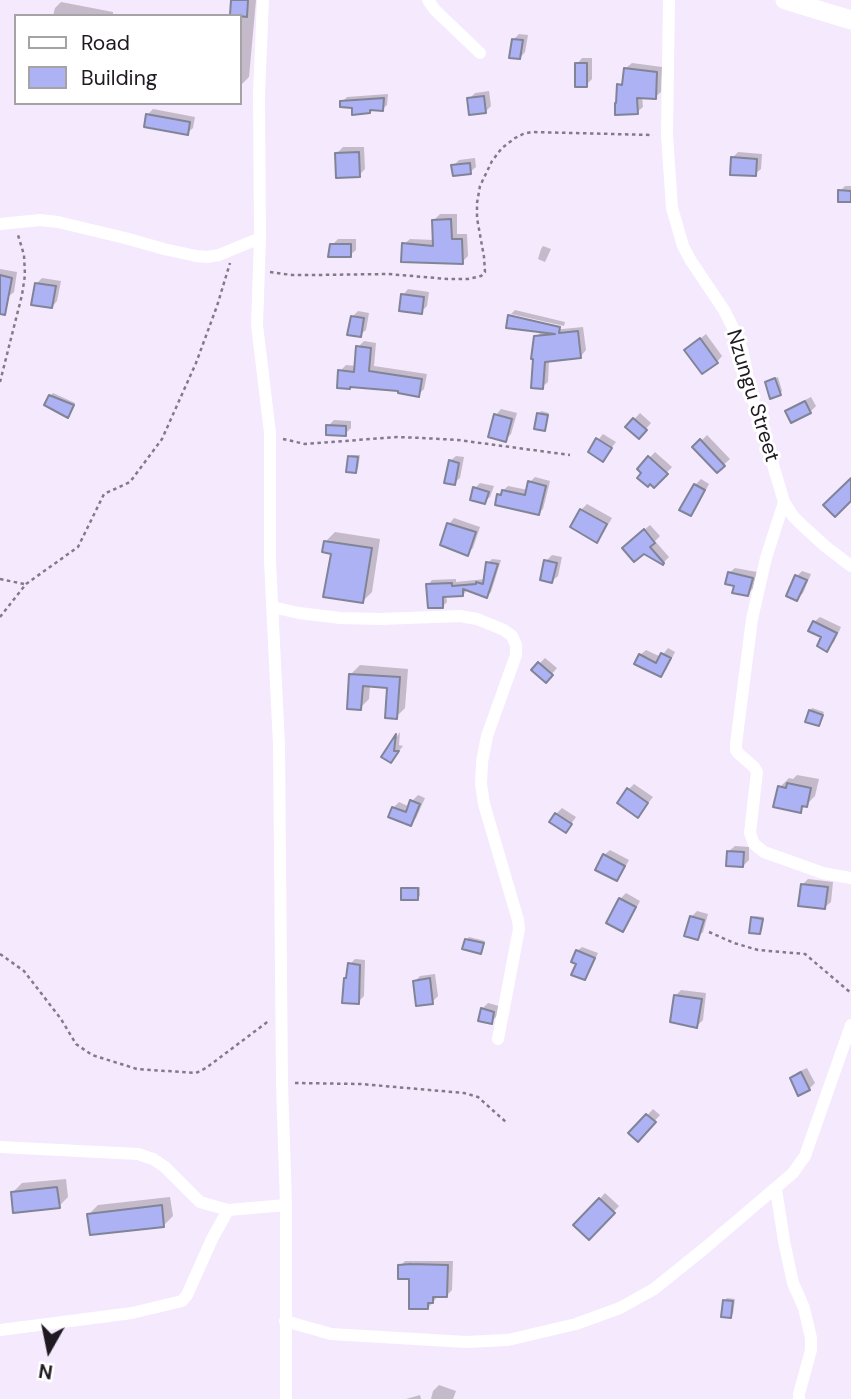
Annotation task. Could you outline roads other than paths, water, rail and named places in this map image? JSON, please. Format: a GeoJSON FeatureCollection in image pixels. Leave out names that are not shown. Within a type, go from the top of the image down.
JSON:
{"type":"FeatureCollection","features":[{"type":"Feature","properties":{"kind":"main road"},"geometry":{"type":"LineString","coordinates":[[785,0],[851,20]]}},
{"type":"Feature","properties":{"kind":"street"},"geometry":{"type":"LineString","coordinates":[[263,0],[259,94],[260,238],[257,325],[270,433],[270,561],[279,745],[286,1399]]}},
{"type":"Feature","properties":{"kind":"street"},"geometry":{"type":"LineString","coordinates":[[428,0],[480,53]]}},
{"type":"Feature","properties":{"kind":"street","name":"Nzungu Street"},"geometry":{"type":"LineString","coordinates":[[669,0],[667,135],[672,208],[682,246],[724,310],[736,334],[784,502],[803,526],[851,566]]}},
{"type":"Feature","properties":{"kind":"street"},"geometry":{"type":"LineString","coordinates":[[7,223],[40,220],[58,222],[196,256],[219,255],[260,238]]}},
{"type":"Feature","properties":{"kind":"street"},"geometry":{"type":"LineString","coordinates":[[784,502],[766,558],[752,619],[736,744],[738,753],[757,772],[750,833],[754,844],[764,852],[823,873],[851,878]]}},
{"type":"Feature","properties":{"kind":"street"},"geometry":{"type":"LineString","coordinates":[[272,607],[340,618],[477,619],[504,629],[512,636],[516,655],[487,736],[481,784],[484,804],[519,929],[498,1039]]}},
{"type":"Feature","properties":{"kind":"street"},"geometry":{"type":"LineString","coordinates":[[285,1321],[331,1334],[466,1342],[508,1340],[576,1324],[620,1308],[654,1289],[793,1173],[805,1156],[851,1026]]}},
{"type":"Feature","properties":{"kind":"street"},"geometry":{"type":"LineString","coordinates":[[0,1147],[138,1154],[153,1159],[164,1167],[200,1202],[228,1210],[286,1205]]}},
{"type":"Feature","properties":{"kind":"street"},"geometry":{"type":"LineString","coordinates":[[776,1189],[793,1283],[804,1308],[811,1338],[811,1350],[799,1399]]}},
{"type":"Feature","properties":{"kind":"street"},"geometry":{"type":"LineString","coordinates":[[0,1330],[132,1313],[182,1301],[228,1210]]}}]}
